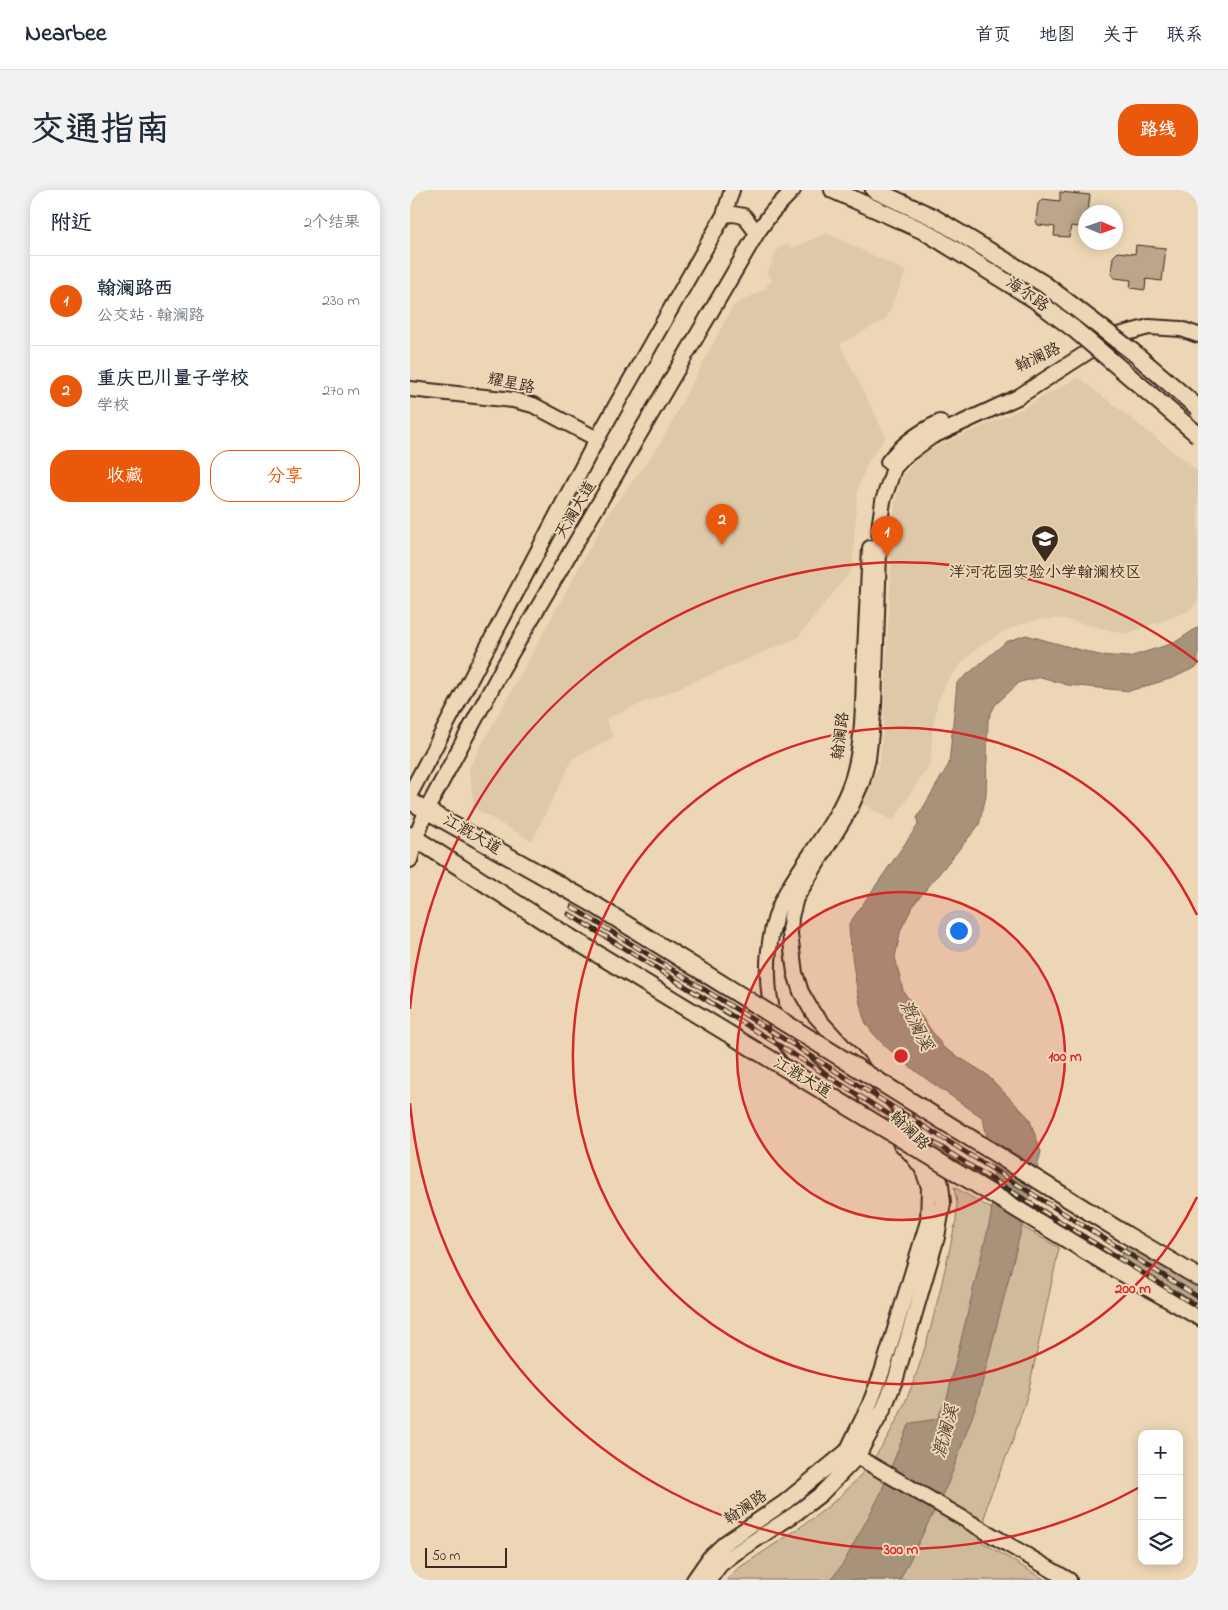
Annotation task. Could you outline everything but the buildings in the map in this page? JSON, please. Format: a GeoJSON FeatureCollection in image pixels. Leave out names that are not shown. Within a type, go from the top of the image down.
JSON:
{"type":"FeatureCollection","features":[{"type":"Feature","properties":{"kind":"main road","name":"海尔路"},"geometry":{"type":"LineString","coordinates":[[833,190],[926,232],[1034,299],[1074,329],[1198,436]]}},
{"type":"Feature","properties":{"kind":"main road","name":"海尔路"},"geometry":{"type":"LineString","coordinates":[[874,190],[933,217],[1044,284],[1133,352],[1198,408]]}},
{"type":"Feature","properties":{"kind":"main road","name":"江溉大道"},"geometry":{"type":"LineString","coordinates":[[410,801],[590,902],[1125,1234],[1198,1277]]}},
{"type":"Feature","properties":{"kind":"main road","name":"江溉大道"},"geometry":{"type":"LineString","coordinates":[[413,836],[558,930],[1109,1265],[1198,1316]]}},
{"type":"Feature","properties":{"kind":"street","name":"天澜大道"},"geometry":{"type":"LineString","coordinates":[[410,794],[597,439],[724,215],[732,190]]}},
{"type":"Feature","properties":{"kind":"street","name":"天澜大道"},"geometry":{"type":"LineString","coordinates":[[410,860],[413,836],[502,668],[757,233],[772,212],[793,190]]}},
{"type":"Feature","properties":{"kind":"street"},"geometry":{"type":"LineString","coordinates":[[724,215],[744,216],[757,233]]}},
{"type":"Feature","properties":{"kind":"street"},"geometry":{"type":"LineString","coordinates":[[1074,361],[1111,336],[1149,327],[1182,329],[1198,336]]}},
{"type":"Feature","properties":{"kind":"street","name":"翰澜路"},"geometry":{"type":"LineString","coordinates":[[694,1580],[710,1557],[726,1543],[852,1454],[882,1372],[928,1221],[929,1187],[922,1168],[910,1152],[793,1053],[779,1031],[770,994],[769,952],[771,932],[786,893],[841,804],[852,780],[858,758],[863,706],[871,523],[874,499],[887,463],[899,448],[928,428],[1074,361]]}},
{"type":"Feature","properties":{"kind":"street","name":"翰澜路"},"geometry":{"type":"LineString","coordinates":[[709,1580],[727,1560],[821,1494],[884,1410],[896,1378],[941,1222],[942,1184],[933,1163],[898,1106],[813,1013],[801,992],[791,951],[791,917],[796,898],[850,809],[862,782],[868,759],[874,706],[880,522],[883,501],[894,468],[904,456],[931,437],[1018,397],[1074,361]]}},
{"type":"Feature","properties":{"kind":"street","name":"耀星路"},"geometry":{"type":"LineString","coordinates":[[410,389],[513,400],[533,406],[597,439]]}},
{"type":"Feature","properties":{"kind":"street"},"geometry":{"type":"LineString","coordinates":[[852,1454],[1068,1580]]}},
{"type":"Feature","properties":{"kind":"shaded area"},"geometry":{"type":"Polygon","coordinates":[[[826,233],[906,271],[886,319],[840,344],[886,437],[869,460],[858,487],[852,570],[797,638],[605,719],[614,737],[573,758],[532,841],[474,808],[469,768],[610,511],[659,446],[733,306],[768,287],[766,284],[772,281],[767,273],[777,250],[786,244],[793,248],[826,233]]]}},
{"type":"Feature","properties":{"kind":"shaded area","name":"洋河花园实验小学翰澜校区"},"geometry":{"type":"Polygon","coordinates":[[[1078,377],[1198,471],[1198,601],[1191,609],[1181,614],[1126,634],[1063,619],[1044,619],[1024,623],[1003,632],[979,647],[960,665],[946,683],[937,704],[932,732],[931,762],[893,821],[863,804],[879,764],[883,733],[893,524],[895,503],[902,476],[919,457],[933,448],[1022,409],[1078,377]]]}},
{"type":"Feature","properties":{"kind":"shaded area"},"geometry":{"type":"Polygon","coordinates":[[[954,1187],[1059,1248],[1028,1393],[1013,1440],[987,1504],[982,1542],[1045,1580],[727,1580],[738,1569],[828,1507],[864,1471],[886,1440],[918,1370],[939,1296],[956,1221],[957,1203],[954,1187]]]}},
{"type":"Feature","properties":{"kind":"water","name":"溉澜溪"},"geometry":{"type":"Polygon","coordinates":[[[1198,627],[1198,666],[1173,678],[1129,691],[1068,685],[1041,677],[1020,682],[995,705],[988,720],[986,796],[979,825],[914,904],[901,929],[895,957],[903,991],[944,1048],[986,1074],[1029,1118],[1041,1152],[977,1403],[949,1481],[900,1580],[831,1580],[844,1562],[879,1497],[906,1430],[911,1423],[937,1419],[947,1398],[991,1216],[994,1171],[983,1118],[904,1062],[876,1037],[867,1025],[858,992],[849,924],[918,825],[917,818],[949,764],[957,683],[1006,642],[1026,635],[1099,655],[1129,657],[1174,643],[1198,627]]]}},
{"type":"Feature","properties":{"kind":"railway"},"geometry":{"type":"LineString","coordinates":[[572,907],[1198,1297]]}},
{"type":"Feature","properties":{"kind":"railway"},"geometry":{"type":"LineString","coordinates":[[569,914],[1198,1307]]}},
{"type":"Feature","properties":{"kind":"place","name":"重庆巴川量子学校"},"geometry":{"type":"Point","coordinates":[722,545]}},
{"type":"Feature","properties":{"kind":"place","name":"翰澜路西"},"geometry":{"type":"Point","coordinates":[887,557]}},
{"type":"Feature","properties":{"kind":"place","name":"洋河花园实验小学翰澜校区"},"geometry":{"type":"Point","coordinates":[1045,563]}}]}
